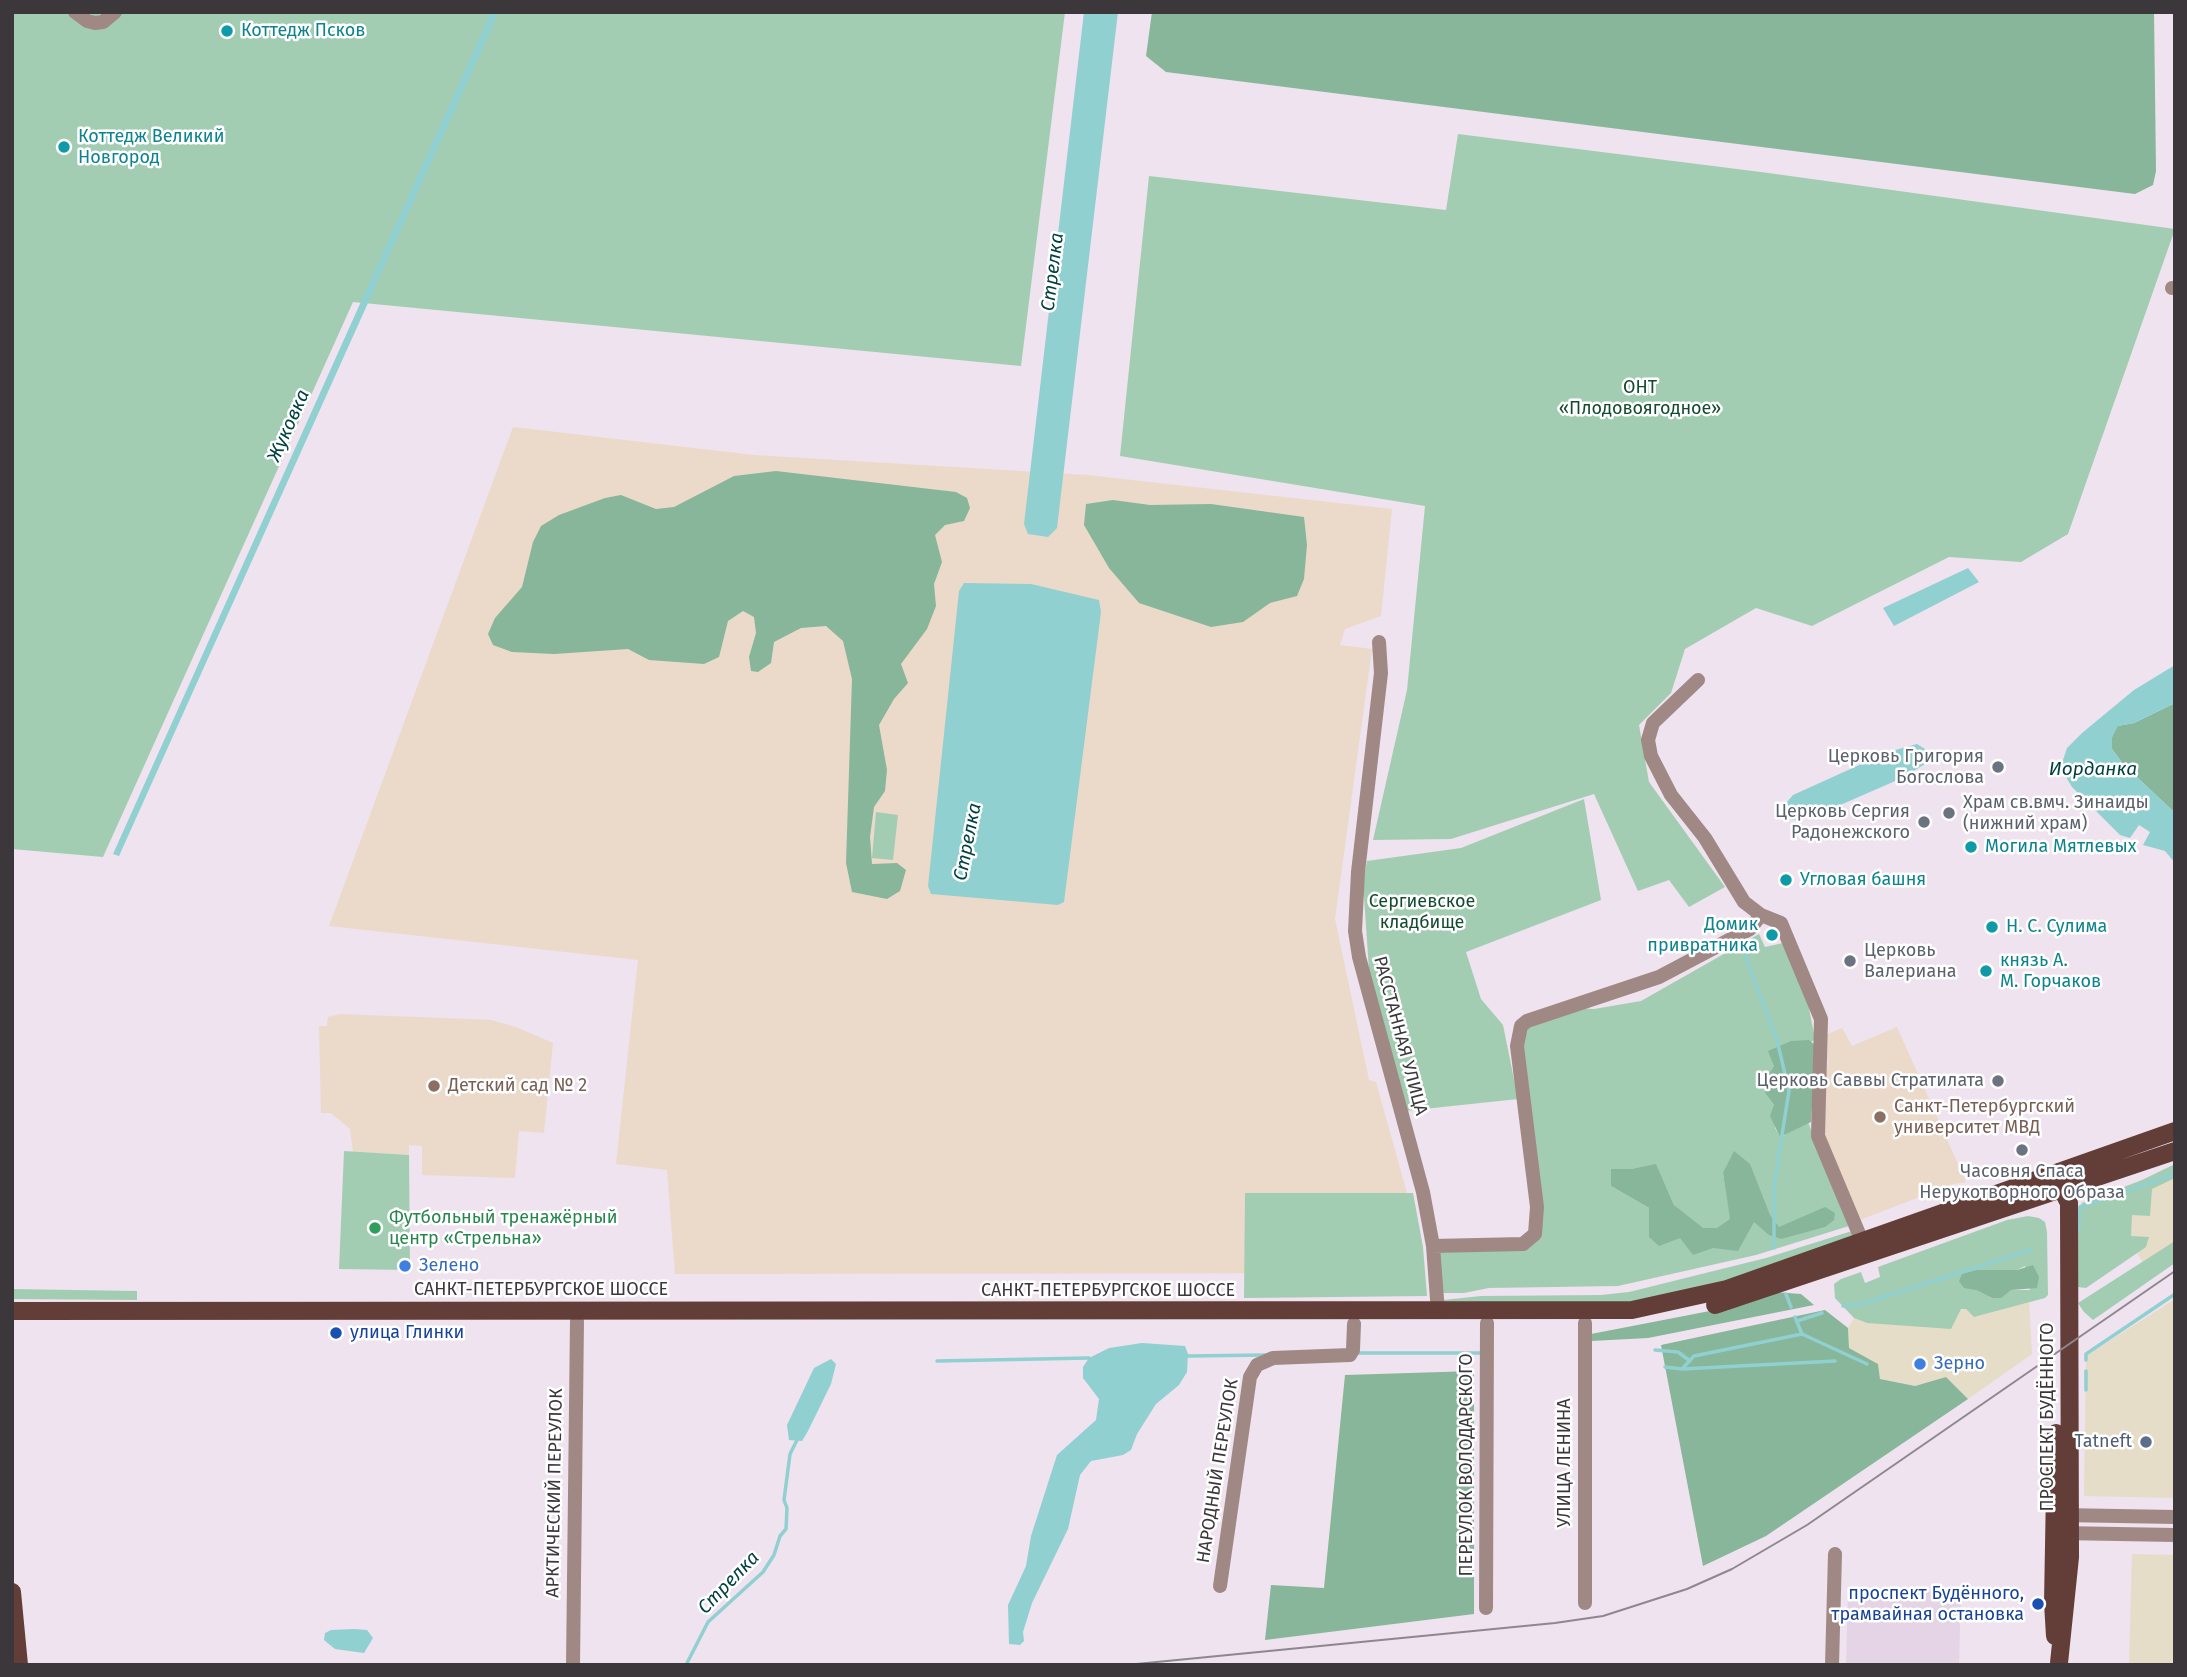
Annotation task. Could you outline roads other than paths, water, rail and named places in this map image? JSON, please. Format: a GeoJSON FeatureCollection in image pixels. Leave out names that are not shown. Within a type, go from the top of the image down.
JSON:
{"type":"FeatureCollection","features":[{"type":"Feature","properties":{"kind":"main road","name":"САНКТ-ПЕТЕРБУРГСКОЕ ШОССЕ"},"geometry":{"type":"LineString","coordinates":[[12,1323],[577,1321],[1354,1324],[1585,1323],[1660,1317],[1743,1297],[2057,1185],[2175,1131]]}},
{"type":"Feature","properties":{"kind":"main road","name":"САНКТ-ПЕТЕРБУРГСКОЕ ШОССЕ"},"geometry":{"type":"LineString","coordinates":[[12,1311],[1611,1312],[1664,1305],[1727,1289],[1862,1241],[2175,1151]]}},
{"type":"Feature","properties":{"kind":"main road","name":"ПРОСПЕКТ БУДЁННОГО"},"geometry":{"type":"LineString","coordinates":[[2057,1185],[2062,1524],[2053,1603],[2059,1664]]}},
{"type":"Feature","properties":{"kind":"main road"},"geometry":{"type":"LineString","coordinates":[[12,1592],[19,1665]]}},
{"type":"Feature","properties":{"kind":"street"},"geometry":{"type":"LineString","coordinates":[[75,12],[94,23],[103,22],[115,12]]}},
{"type":"Feature","properties":{"kind":"street","name":"РАССТАННАЯ УЛИЦА"},"geometry":{"type":"LineString","coordinates":[[1379,642],[1381,673],[1358,872],[1356,931],[1359,957],[1423,1192],[1433,1246],[1438,1312]]}},
{"type":"Feature","properties":{"kind":"street"},"geometry":{"type":"LineString","coordinates":[[1698,680],[1653,723],[1648,740],[1651,756],[1671,795],[1705,838],[1744,902],[1761,915],[1781,922],[1821,1019],[1818,1136],[1862,1241]]}},
{"type":"Feature","properties":{"kind":"street"},"geometry":{"type":"LineString","coordinates":[[1433,1246],[1522,1244],[1535,1234],[1536,1207],[1517,1045],[1521,1026],[1527,1021],[1659,978],[1750,929],[1761,915]]}},
{"type":"Feature","properties":{"kind":"street","name":"АРКТИЧЕСКИЙ ПЕРЕУЛОК"},"geometry":{"type":"LineString","coordinates":[[573,1665],[577,1321]]}},
{"type":"Feature","properties":{"kind":"street","name":"ПЕРЕУЛОК ВОЛОДАРСКОГО"},"geometry":{"type":"LineString","coordinates":[[1486,1608],[1487,1323]]}},
{"type":"Feature","properties":{"kind":"street","name":"УЛИЦА ЛЕНИНА"},"geometry":{"type":"LineString","coordinates":[[1585,1323],[1585,1603]]}},
{"type":"Feature","properties":{"kind":"street","name":"НАРОДНЫЙ ПЕРЕУЛОК"},"geometry":{"type":"LineString","coordinates":[[1220,1586],[1250,1377],[1257,1365],[1273,1358],[1350,1355],[1354,1324]]}},
{"type":"Feature","properties":{"kind":"street"},"geometry":{"type":"LineString","coordinates":[[2062,1524],[2175,1517]]}},
{"type":"Feature","properties":{"kind":"street"},"geometry":{"type":"LineString","coordinates":[[2062,1524],[2175,1535]]}},
{"type":"Feature","properties":{"kind":"street"},"geometry":{"type":"LineString","coordinates":[[1832,1665],[1835,1554]]}},
{"type":"Feature","properties":{"kind":"water"},"geometry":{"type":"Polygon","coordinates":[[[491,12],[499,12],[119,856],[113,854],[491,12]]]}},
{"type":"Feature","properties":{"kind":"water"},"geometry":{"type":"Polygon","coordinates":[[[1084,12],[1118,12],[1057,528],[1048,537],[1028,534],[1024,524],[1084,12]]]}},
{"type":"Feature","properties":{"kind":"water"},"geometry":{"type":"Polygon","coordinates":[[[1968,568],[1979,582],[1894,626],[1883,608],[1968,568]]]}},
{"type":"Feature","properties":{"kind":"water"},"geometry":{"type":"Polygon","coordinates":[[[964,583],[1031,584],[1099,600],[1101,612],[1064,902],[1058,905],[931,894],[928,886],[959,591],[964,583]]]}},
{"type":"Feature","properties":{"kind":"water","name":"Иорданка"},"geometry":{"type":"Polygon","coordinates":[[[2175,665],[2175,703],[2134,723],[2118,726],[2112,737],[2112,749],[2123,764],[2175,813],[2175,863],[2165,851],[2143,845],[2150,832],[2139,825],[2130,838],[2120,835],[2072,787],[2063,772],[2063,760],[2067,748],[2082,733],[2134,690],[2175,665]]]}},
{"type":"Feature","properties":{"kind":"water"},"geometry":{"type":"Polygon","coordinates":[[[1917,744],[1925,749],[1930,761],[1902,778],[1813,817],[1792,820],[1788,815],[1787,802],[1793,795],[1888,752],[1917,744]]]}},
{"type":"Feature","properties":{"kind":"water"},"geometry":{"type":"Polygon","coordinates":[[[1142,1343],[1185,1346],[1188,1354],[1187,1372],[1179,1385],[1156,1404],[1137,1434],[1131,1450],[1123,1455],[1091,1461],[1080,1475],[1068,1529],[1032,1603],[1023,1632],[1024,1641],[1020,1645],[1009,1644],[1008,1605],[1026,1566],[1031,1536],[1057,1455],[1096,1420],[1099,1399],[1083,1378],[1083,1367],[1089,1358],[1109,1348],[1142,1343]]]}},
{"type":"Feature","properties":{"kind":"water"},"geometry":{"type":"Polygon","coordinates":[[[831,1359],[836,1364],[831,1384],[808,1431],[802,1441],[789,1440],[787,1425],[814,1368],[831,1359]]]}},
{"type":"Feature","properties":{"kind":"water"},"geometry":{"type":"Polygon","coordinates":[[[331,1630],[367,1630],[373,1638],[364,1653],[335,1649],[324,1640],[325,1633],[331,1630]]]}},
{"type":"Feature","properties":{"kind":"waterway"},"geometry":{"type":"LineString","coordinates":[[1745,956],[1777,1040],[1789,1091],[1774,1185],[1774,1248]]}},
{"type":"Feature","properties":{"kind":"waterway"},"geometry":{"type":"LineString","coordinates":[[2078,1231],[2080,1207],[2175,1174]]}},
{"type":"Feature","properties":{"kind":"waterway"},"geometry":{"type":"LineString","coordinates":[[1843,1306],[1862,1304],[2030,1250]]}},
{"type":"Feature","properties":{"kind":"waterway"},"geometry":{"type":"LineString","coordinates":[[1786,1294],[1791,1307]]}},
{"type":"Feature","properties":{"kind":"waterway"},"geometry":{"type":"LineString","coordinates":[[2086,1360],[2086,1354],[2175,1294]]}},
{"type":"Feature","properties":{"kind":"waterway"},"geometry":{"type":"LineString","coordinates":[[1797,1321],[1822,1313]]}},
{"type":"Feature","properties":{"kind":"waterway"},"geometry":{"type":"LineString","coordinates":[[1795,1317],[1802,1334],[1867,1364]]}},
{"type":"Feature","properties":{"kind":"waterway"},"geometry":{"type":"LineString","coordinates":[[1682,1369],[1694,1356],[1802,1334]]}},
{"type":"Feature","properties":{"kind":"waterway"},"geometry":{"type":"LineString","coordinates":[[1655,1350],[1678,1352],[1690,1361]]}},
{"type":"Feature","properties":{"kind":"waterway"},"geometry":{"type":"LineString","coordinates":[[1357,1353],[1480,1353]]}},
{"type":"Feature","properties":{"kind":"waterway"},"geometry":{"type":"LineString","coordinates":[[1188,1356],[1267,1355]]}},
{"type":"Feature","properties":{"kind":"waterway"},"geometry":{"type":"LineString","coordinates":[[937,1361],[1089,1358]]}},
{"type":"Feature","properties":{"kind":"waterway"},"geometry":{"type":"LineString","coordinates":[[1665,1367],[1682,1369],[1835,1361]]}},
{"type":"Feature","properties":{"kind":"waterway"},"geometry":{"type":"LineString","coordinates":[[2086,1371],[2086,1390]]}},
{"type":"Feature","properties":{"kind":"waterway","name":"Стрелка"},"geometry":{"type":"LineString","coordinates":[[686,1665],[708,1622],[763,1572],[774,1555],[780,1536],[786,1529],[787,1508],[784,1500],[790,1454],[797,1440]]}},
{"type":"Feature","properties":{"kind":"tram line"},"geometry":{"type":"LineString","coordinates":[[1126,1665],[1555,1623],[1603,1616],[1687,1589],[1732,1569],[1807,1525],[2175,1271]]}},
{"type":"Feature","properties":{"kind":"place","name":"Коттедж Псков"},"geometry":{"type":"Point","coordinates":[227,31]}},
{"type":"Feature","properties":{"kind":"place","name":"Коттедж Великий Новгород"},"geometry":{"type":"Point","coordinates":[64,147]}},
{"type":"Feature","properties":{"kind":"place","name":"Церковь Григория Богослова"},"geometry":{"type":"Point","coordinates":[1998,767]}},
{"type":"Feature","properties":{"kind":"place","name":"Храм св.вмч. Зинаиды (нижний храм)"},"geometry":{"type":"Point","coordinates":[1949,813]}},
{"type":"Feature","properties":{"kind":"place","name":"Церковь Сергия Радонежского"},"geometry":{"type":"Point","coordinates":[1924,822]}},
{"type":"Feature","properties":{"kind":"place","name":"Могила Мятлевых"},"geometry":{"type":"Point","coordinates":[1971,847]}},
{"type":"Feature","properties":{"kind":"place","name":"Угловая башня"},"geometry":{"type":"Point","coordinates":[1786,880]}},
{"type":"Feature","properties":{"kind":"place","name":"Н. С. Сулима"},"geometry":{"type":"Point","coordinates":[1992,927]}},
{"type":"Feature","properties":{"kind":"place","name":"Домик привратника"},"geometry":{"type":"Point","coordinates":[1772,935]}},
{"type":"Feature","properties":{"kind":"place","name":"Церковь Валериана"},"geometry":{"type":"Point","coordinates":[1850,961]}},
{"type":"Feature","properties":{"kind":"place","name":"князь А. М. Горчаков"},"geometry":{"type":"Point","coordinates":[1986,971]}},
{"type":"Feature","properties":{"kind":"place","name":"Церковь Саввы Стратилата"},"geometry":{"type":"Point","coordinates":[1998,1081]}},
{"type":"Feature","properties":{"kind":"place","name":"Детский сад № 2"},"geometry":{"type":"Point","coordinates":[434,1086]}},
{"type":"Feature","properties":{"kind":"place","name":"Санкт-Петербургский университет МВД"},"geometry":{"type":"Point","coordinates":[1880,1117]}},
{"type":"Feature","properties":{"kind":"place","name":"Часовня Спаса Нерукотворного Образа"},"geometry":{"type":"Point","coordinates":[2022,1150]}},
{"type":"Feature","properties":{"kind":"place","name":"Футбольный тренажёрный центр «Стрельна»"},"geometry":{"type":"Point","coordinates":[375,1228]}},
{"type":"Feature","properties":{"kind":"place","name":"Зелено"},"geometry":{"type":"Point","coordinates":[405,1266]}},
{"type":"Feature","properties":{"kind":"place","name":"улица Глинки"},"geometry":{"type":"Point","coordinates":[336,1333]}},
{"type":"Feature","properties":{"kind":"place","name":"Зерно"},"geometry":{"type":"Point","coordinates":[1920,1364]}},
{"type":"Feature","properties":{"kind":"place","name":"Tatneft"},"geometry":{"type":"Point","coordinates":[2146,1442]}},
{"type":"Feature","properties":{"kind":"place","name":"проспект Будённого, трамвайная остановка"},"geometry":{"type":"Point","coordinates":[2038,1604]}},
{"type":"Feature","properties":{"kind":"park label","name":"ОНТ «Плодовоягодное»"},"geometry":{"type":"Point","coordinates":[1640,398]}},
{"type":"Feature","properties":{"kind":"park label","name":"Сергиевское кладбище"},"geometry":{"type":"Point","coordinates":[1422,912]}},
{"type":"Feature","properties":{"kind":"water label","name":"Жуковка"},"geometry":{"type":"Point","coordinates":[289,426]}}]}
